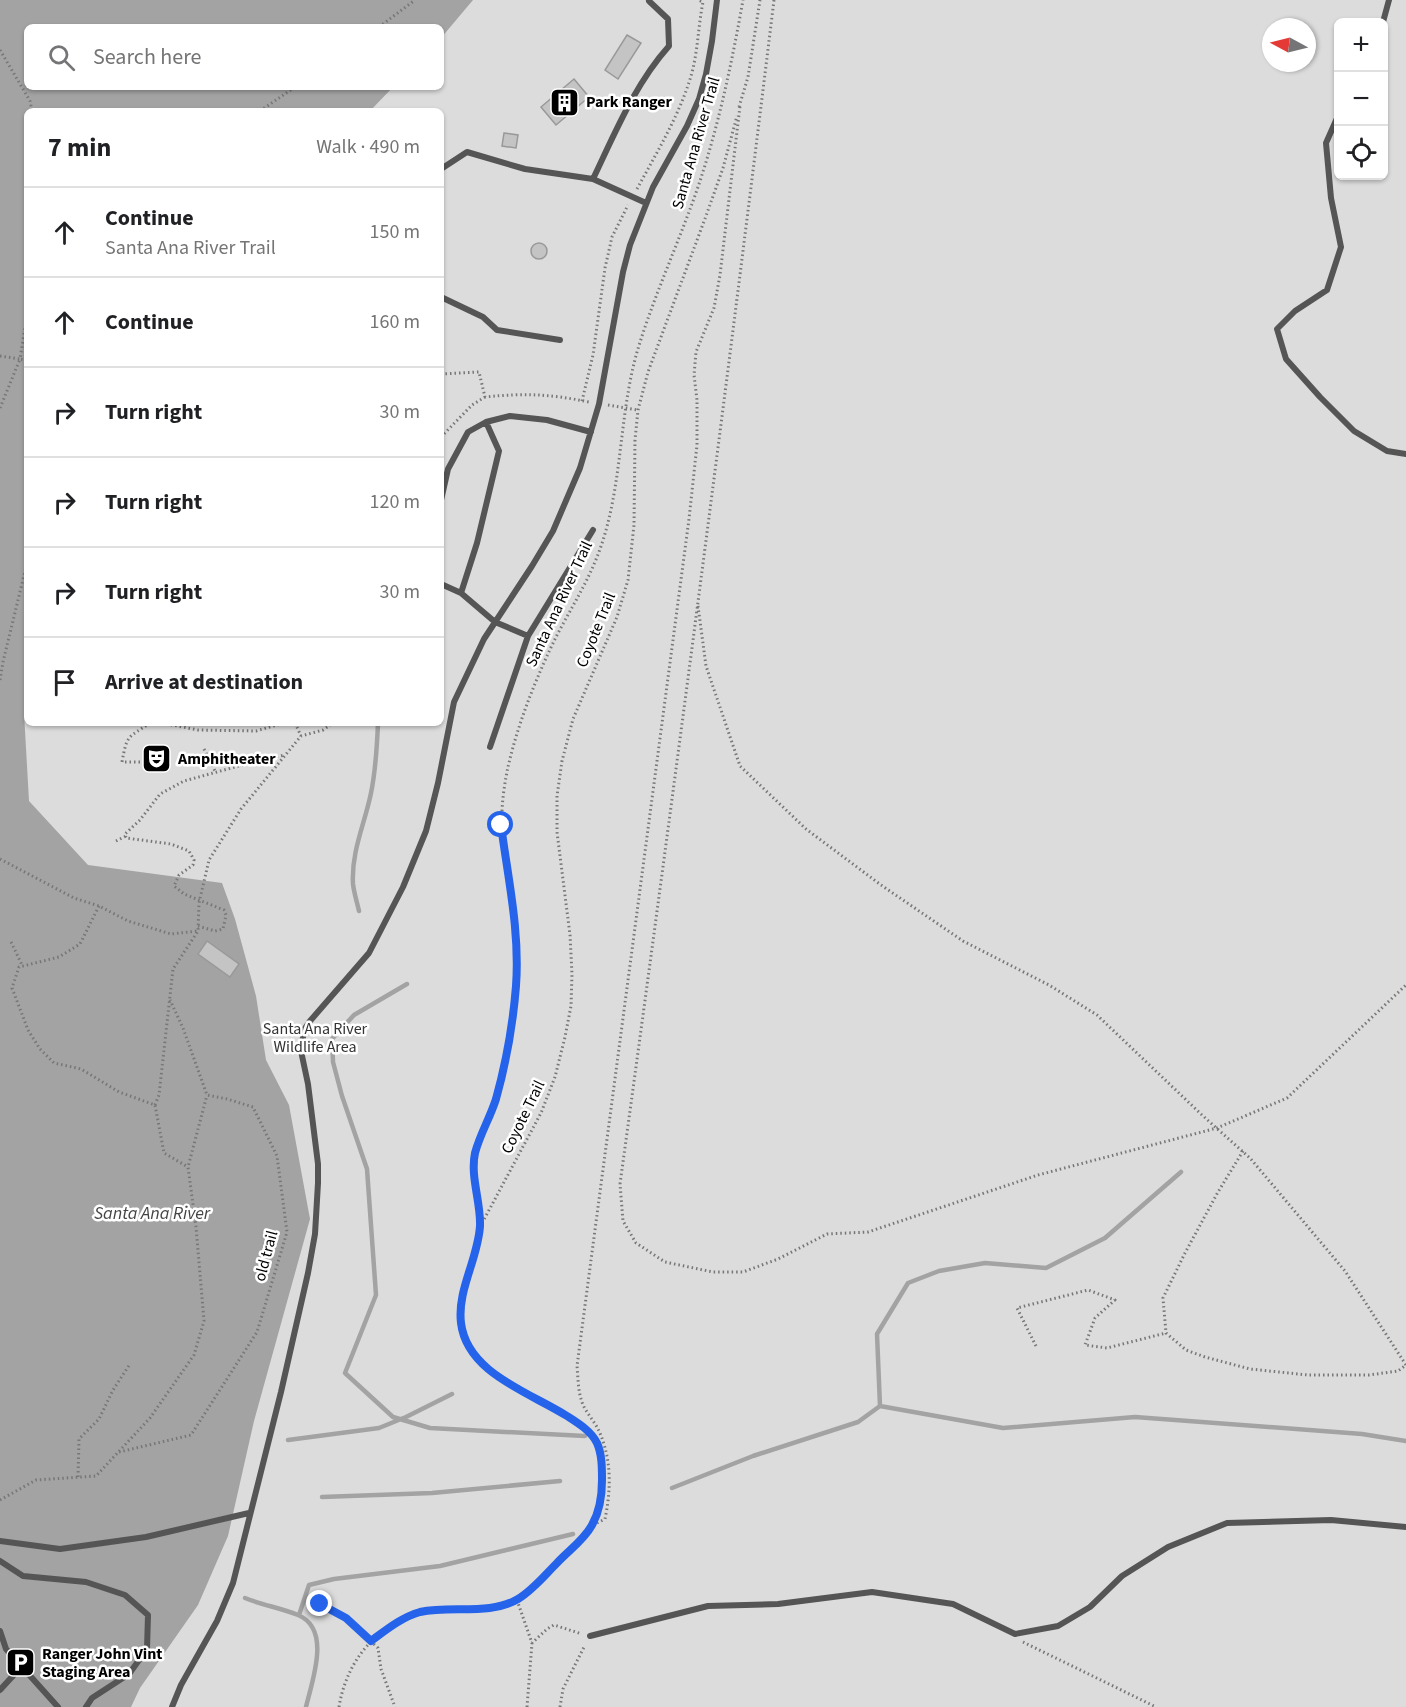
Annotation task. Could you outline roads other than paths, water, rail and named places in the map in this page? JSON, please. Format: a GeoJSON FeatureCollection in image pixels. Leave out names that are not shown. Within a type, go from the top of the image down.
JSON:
{"type":"FeatureCollection","features":[{"type":"Feature","properties":{"kind":"lane"},"geometry":{"type":"LineString","coordinates":[[1384,18],[1389,0]]}},
{"type":"Feature","properties":{"kind":"lane"},"geometry":{"type":"LineString","coordinates":[[593,179],[624,113],[656,62],[669,46],[668,19],[649,1]]}},
{"type":"Feature","properties":{"kind":"lane"},"geometry":{"type":"LineString","coordinates":[[172,1707],[181,1685],[217,1621],[233,1582],[281,1392],[308,1273],[318,1205],[318,1164],[308,1084],[301,1051],[304,1030],[369,953],[403,887],[426,831],[454,702],[484,639],[553,531],[580,468],[599,404],[630,245],[653,187],[687,126],[699,99],[708,63],[716,2]]}},
{"type":"Feature","properties":{"kind":"lane"},"geometry":{"type":"LineString","coordinates":[[1334,125],[1326,143],[1331,198],[1341,247],[1326,290],[1295,311],[1277,329],[1286,359],[1354,431],[1388,451],[1406,454]]}},
{"type":"Feature","properties":{"kind":"lane"},"geometry":{"type":"LineString","coordinates":[[444,166],[467,152],[525,169],[593,179],[646,203]]}},
{"type":"Feature","properties":{"kind":"lane"},"geometry":{"type":"LineString","coordinates":[[444,298],[483,317],[497,330],[560,340]]}},
{"type":"Feature","properties":{"kind":"lane"},"geometry":{"type":"LineString","coordinates":[[444,487],[448,469],[468,432],[486,422],[510,416],[547,420],[591,432]]}},
{"type":"Feature","properties":{"kind":"lane"},"geometry":{"type":"LineString","coordinates":[[460,593],[477,543],[499,451],[486,422]]}},
{"type":"Feature","properties":{"kind":"lane"},"geometry":{"type":"LineString","coordinates":[[490,747],[528,636],[593,530]]}},
{"type":"Feature","properties":{"kind":"lane"},"geometry":{"type":"LineString","coordinates":[[444,585],[460,593],[495,622],[528,636]]}},
{"type":"Feature","properties":{"kind":"lane"},"geometry":{"type":"LineString","coordinates":[[0,1541],[60,1549],[146,1537],[249,1514]]}},
{"type":"Feature","properties":{"kind":"lane"},"geometry":{"type":"LineString","coordinates":[[590,1636],[708,1606],[778,1604],[872,1592],[953,1604],[1015,1634],[1058,1626],[1090,1607],[1122,1576],[1168,1547],[1227,1523],[1331,1520],[1406,1527]]}},
{"type":"Feature","properties":{"kind":"lane"},"geometry":{"type":"LineString","coordinates":[[0,1561],[23,1576],[86,1581],[125,1595],[148,1615],[147,1649],[129,1674],[92,1698],[86,1707]]}},
{"type":"Feature","properties":{"kind":"lane"},"geometry":{"type":"LineString","coordinates":[[0,1631],[6,1649],[58,1707]]}},
{"type":"Feature","properties":{"kind":"lane"},"geometry":{"type":"LineString","coordinates":[[0,1690],[22,1666]]}},
{"type":"Feature","properties":{"kind":"water","name":"Santa Ana River"},"geometry":{"type":"Polygon","coordinates":[[[0,0],[473,0],[444,34],[444,24],[24,24],[24,90],[390,90],[373,108],[24,108],[24,726],[29,801],[88,865],[222,883],[235,919],[256,996],[266,1060],[289,1105],[310,1219],[254,1421],[228,1536],[198,1605],[140,1688],[131,1707],[0,1707],[0,0]]]}},
{"type":"Feature","properties":{"kind":"waterway"},"geometry":{"type":"LineString","coordinates":[[359,911],[353,884],[354,860],[373,784],[378,726]]}},
{"type":"Feature","properties":{"kind":"waterway"},"geometry":{"type":"LineString","coordinates":[[407,984],[354,1015],[332,1039],[333,1062],[342,1096],[367,1169],[376,1295],[345,1373],[393,1417],[430,1428],[585,1436]]}},
{"type":"Feature","properties":{"kind":"waterway"},"geometry":{"type":"LineString","coordinates":[[880,1406],[877,1334],[908,1283],[939,1271],[985,1263],[1046,1268],[1105,1238],[1181,1172]]}},
{"type":"Feature","properties":{"kind":"waterway"},"geometry":{"type":"LineString","coordinates":[[288,1440],[379,1428],[452,1394]]}},
{"type":"Feature","properties":{"kind":"waterway"},"geometry":{"type":"LineString","coordinates":[[672,1488],[753,1456],[858,1422],[880,1406],[1003,1428],[1135,1417],[1362,1434],[1406,1441]]}},
{"type":"Feature","properties":{"kind":"waterway"},"geometry":{"type":"LineString","coordinates":[[322,1497],[432,1493],[560,1481]]}},
{"type":"Feature","properties":{"kind":"waterway"},"geometry":{"type":"LineString","coordinates":[[299,1615],[309,1585],[334,1579],[440,1566],[573,1534]]}},
{"type":"Feature","properties":{"kind":"waterway"},"geometry":{"type":"LineString","coordinates":[[245,1598],[298,1615],[308,1622],[314,1632],[317,1657],[306,1707]]}},
{"type":"Feature","properties":{"kind":"place","name":"Park Ranger"},"geometry":{"type":"Point","coordinates":[565,102]}},
{"type":"Feature","properties":{"kind":"place","name":"Amphitheater"},"geometry":{"type":"Point","coordinates":[157,759]}},
{"type":"Feature","properties":{"kind":"place","name":"Ranger John Vint Staging Area"},"geometry":{"type":"Point","coordinates":[21,1663]}},
{"type":"Feature","properties":{"kind":"park label","name":"Santa Ana River Wildlife Area"},"geometry":{"type":"Point","coordinates":[315,1038]}}]}
